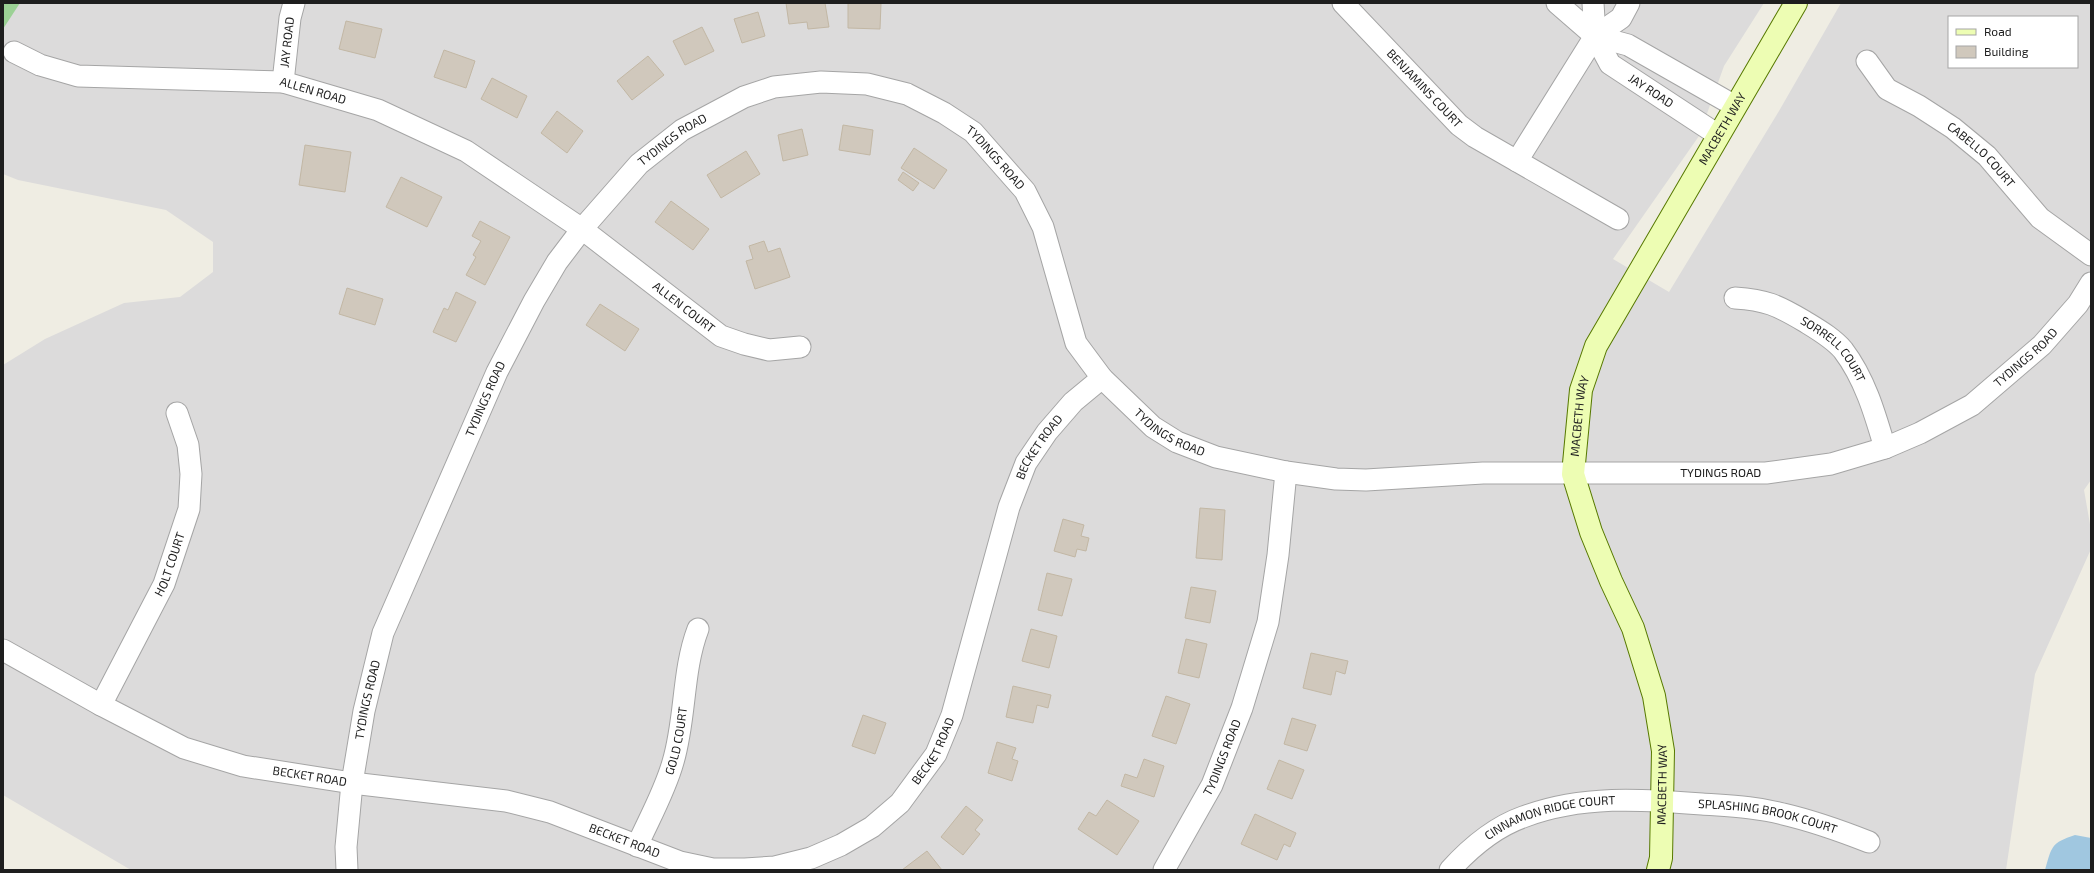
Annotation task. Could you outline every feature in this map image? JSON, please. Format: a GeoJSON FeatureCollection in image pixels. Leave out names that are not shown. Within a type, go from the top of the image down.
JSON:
{"type":"FeatureCollection","features":[{"type":"Feature","properties":{"kind":"street","name":"JAY ROAD"},"geometry":{"type":"LineString","coordinates":[[283,82],[290,18],[294,3]]}},
{"type":"Feature","properties":{"kind":"street","name":"BENJAMINS COURT"},"geometry":{"type":"LineString","coordinates":[[1343,3],[1459,125],[1474,137],[1618,219]]}},
{"type":"Feature","properties":{"kind":"street","name":"JAY ROAD"},"geometry":{"type":"LineString","coordinates":[[1557,3],[1595,36],[1610,64],[1718,135]]}},
{"type":"Feature","properties":{"kind":"street"},"geometry":{"type":"LineString","coordinates":[[1593,3],[1595,36]]}},
{"type":"Feature","properties":{"kind":"street"},"geometry":{"type":"LineString","coordinates":[[1517,161],[1595,36],[1621,18],[1629,3]]}},
{"type":"Feature","properties":{"kind":"street","name":"MACBETH WAY"},"geometry":{"type":"LineString","coordinates":[[1658,870],[1661,858],[1664,801],[1663,751],[1654,696],[1634,628],[1611,581],[1594,539],[1573,474],[1581,390],[1596,346],[1796,3]]}},
{"type":"Feature","properties":{"kind":"street","name":"JAY ROAD"},"geometry":{"type":"LineString","coordinates":[[1595,36],[1628,45],[1735,106]]}},
{"type":"Feature","properties":{"kind":"street","name":"ALLEN ROAD"},"geometry":{"type":"LineString","coordinates":[[14,52],[40,65],[78,76],[283,82],[378,110],[466,151],[582,229]]}},
{"type":"Feature","properties":{"kind":"street","name":"CABELLO COURT"},"geometry":{"type":"LineString","coordinates":[[1867,61],[1887,89],[1925,110],[1953,128],[1976,146],[1987,156],[2040,218],[2091,255]]}},
{"type":"Feature","properties":{"kind":"street","name":"TYDINGS ROAD"},"geometry":{"type":"LineString","coordinates":[[347,870],[346,847],[352,783],[364,711],[383,633],[497,372],[534,301],[557,262],[582,229],[639,164],[682,130],[744,97],[774,87],[821,82],[867,84],[907,94],[944,113],[972,132],[1024,191],[1042,227],[1076,343],[1102,378],[1153,427],[1177,442],[1216,457],[1286,472],[1336,479],[1366,480],[1483,473],[1766,473],[1831,464],[1885,448],[1920,433],[1972,405],[2042,345],[2078,304],[2091,283]]}},
{"type":"Feature","properties":{"kind":"street","name":"ALLEN COURT"},"geometry":{"type":"LineString","coordinates":[[582,229],[721,336],[768,350],[800,347]]}},
{"type":"Feature","properties":{"kind":"street","name":"SORRELL COURT"},"geometry":{"type":"LineString","coordinates":[[1735,298],[1761,300],[1780,307],[1819,330],[1842,349],[1861,380],[1872,405],[1885,448]]}},
{"type":"Feature","properties":{"kind":"street","name":"BECKET ROAD"},"geometry":{"type":"LineString","coordinates":[[3,650],[101,705],[184,748],[244,766],[352,783],[506,801],[550,812],[680,862],[713,869],[775,867],[811,858],[841,845],[872,827],[900,803],[936,754],[952,715],[1009,507],[1026,463],[1046,432],[1069,407],[1102,378]]}},
{"type":"Feature","properties":{"kind":"street","name":"HOLT COURT"},"geometry":{"type":"LineString","coordinates":[[101,705],[164,584],[189,509],[191,474],[188,445],[177,413]]}},
{"type":"Feature","properties":{"kind":"street","name":"TYDINGS ROAD"},"geometry":{"type":"LineString","coordinates":[[1164,870],[1212,785],[1244,700],[1268,622],[1278,554],[1286,472]]}},
{"type":"Feature","properties":{"kind":"street","name":"GOLD COURT"},"geometry":{"type":"LineString","coordinates":[[637,846],[673,762],[680,728],[691,646],[698,629]]}},
{"type":"Feature","properties":{"kind":"street","name":"CINNAMON RIDGE COURT"},"geometry":{"type":"LineString","coordinates":[[1450,870],[1465,854],[1491,834],[1521,817],[1548,808],[1573,803],[1615,800],[1664,801]]}},
{"type":"Feature","properties":{"kind":"street","name":"SPLASHING BROOK COURT"},"geometry":{"type":"LineString","coordinates":[[1664,801],[1737,806],[1782,813],[1823,825],[1869,842]]}},
{"type":"Feature","properties":{"kind":"shaded area"},"geometry":{"type":"Polygon","coordinates":[[[12,3],[1764,3],[1724,66],[1699,136],[1613,259],[1669,292],[1779,111],[1841,3],[2091,3],[2091,480],[2084,490],[2091,530],[2091,549],[2035,674],[2006,870],[131,870],[3,795],[3,365],[45,339],[124,303],[180,297],[213,272],[213,242],[166,210],[18,180],[3,174],[3,16],[12,3]]]}},
{"type":"Feature","properties":{"kind":"green space"},"geometry":{"type":"Polygon","coordinates":[[[3,3],[20,3],[3,29],[3,3]]]}},
{"type":"Feature","properties":{"kind":"water"},"geometry":{"type":"Polygon","coordinates":[[[2075,835],[2091,838],[2091,870],[2045,870],[2051,850],[2054,846],[2061,840],[2075,835]]]}},
{"type":"Feature","properties":{"kind":"building"},"geometry":{"type":"Polygon","coordinates":[[[786,3],[825,3],[829,27],[808,29],[807,22],[789,24],[786,3]]]}},
{"type":"Feature","properties":{"kind":"building"},"geometry":{"type":"Polygon","coordinates":[[[848,3],[881,3],[880,29],[848,28],[848,3]]]}},
{"type":"Feature","properties":{"kind":"building"},"geometry":{"type":"Polygon","coordinates":[[[758,12],[765,36],[742,43],[734,19],[758,12]]]}},
{"type":"Feature","properties":{"kind":"building"},"geometry":{"type":"Polygon","coordinates":[[[346,21],[382,29],[375,58],[339,49],[346,21]]]}},
{"type":"Feature","properties":{"kind":"building"},"geometry":{"type":"Polygon","coordinates":[[[702,27],[714,51],[685,65],[673,41],[702,27]]]}},
{"type":"Feature","properties":{"kind":"building"},"geometry":{"type":"Polygon","coordinates":[[[444,50],[475,61],[466,88],[434,77],[444,50]]]}},
{"type":"Feature","properties":{"kind":"building"},"geometry":{"type":"Polygon","coordinates":[[[648,56],[664,75],[632,100],[617,81],[648,56]]]}},
{"type":"Feature","properties":{"kind":"building"},"geometry":{"type":"Polygon","coordinates":[[[492,78],[527,96],[517,118],[481,99],[492,78]]]}},
{"type":"Feature","properties":{"kind":"building"},"geometry":{"type":"Polygon","coordinates":[[[557,111],[583,131],[567,153],[541,133],[557,111]]]}},
{"type":"Feature","properties":{"kind":"building"},"geometry":{"type":"Polygon","coordinates":[[[843,125],[873,130],[870,155],[839,150],[843,125]]]}},
{"type":"Feature","properties":{"kind":"building"},"geometry":{"type":"Polygon","coordinates":[[[802,129],[808,155],[783,161],[778,135],[802,129]]]}},
{"type":"Feature","properties":{"kind":"building"},"geometry":{"type":"Polygon","coordinates":[[[305,145],[351,152],[345,192],[299,185],[305,145]]]}},
{"type":"Feature","properties":{"kind":"building"},"geometry":{"type":"Polygon","coordinates":[[[914,148],[947,170],[934,189],[901,168],[914,148]]]}},
{"type":"Feature","properties":{"kind":"building"},"geometry":{"type":"Polygon","coordinates":[[[746,151],[760,174],[721,198],[707,175],[746,151]]]}},
{"type":"Feature","properties":{"kind":"building"},"geometry":{"type":"Polygon","coordinates":[[[903,172],[919,183],[913,191],[898,180],[903,172]]]}},
{"type":"Feature","properties":{"kind":"building"},"geometry":{"type":"Polygon","coordinates":[[[401,177],[442,197],[427,227],[386,207],[401,177]]]}},
{"type":"Feature","properties":{"kind":"building"},"geometry":{"type":"Polygon","coordinates":[[[671,201],[709,229],[693,250],[655,222],[671,201]]]}},
{"type":"Feature","properties":{"kind":"building"},"geometry":{"type":"Polygon","coordinates":[[[480,221],[510,237],[485,285],[466,275],[476,257],[473,255],[481,241],[472,236],[480,221]]]}},
{"type":"Feature","properties":{"kind":"building"},"geometry":{"type":"Polygon","coordinates":[[[764,241],[768,252],[780,248],[790,277],[755,289],[746,261],[753,259],[749,246],[764,241]]]}},
{"type":"Feature","properties":{"kind":"building"},"geometry":{"type":"Polygon","coordinates":[[[347,288],[383,299],[375,325],[339,314],[347,288]]]}},
{"type":"Feature","properties":{"kind":"building"},"geometry":{"type":"Polygon","coordinates":[[[456,292],[476,302],[456,342],[433,332],[444,308],[448,310],[456,292]]]}},
{"type":"Feature","properties":{"kind":"building"},"geometry":{"type":"Polygon","coordinates":[[[600,304],[639,329],[625,351],[586,325],[600,304]]]}},
{"type":"Feature","properties":{"kind":"building"},"geometry":{"type":"Polygon","coordinates":[[[1200,508],[1225,510],[1222,560],[1196,558],[1200,508]]]}},
{"type":"Feature","properties":{"kind":"building"},"geometry":{"type":"Polygon","coordinates":[[[1063,519],[1084,525],[1081,536],[1089,538],[1086,551],[1077,549],[1075,557],[1054,551],[1063,519]]]}},
{"type":"Feature","properties":{"kind":"building"},"geometry":{"type":"Polygon","coordinates":[[[1047,573],[1072,579],[1062,616],[1038,610],[1047,573]]]}},
{"type":"Feature","properties":{"kind":"building"},"geometry":{"type":"Polygon","coordinates":[[[1191,587],[1216,591],[1210,623],[1185,618],[1191,587]]]}},
{"type":"Feature","properties":{"kind":"building"},"geometry":{"type":"Polygon","coordinates":[[[1031,629],[1057,636],[1049,668],[1022,661],[1031,629]]]}},
{"type":"Feature","properties":{"kind":"building"},"geometry":{"type":"Polygon","coordinates":[[[1186,639],[1207,644],[1199,678],[1178,673],[1186,639]]]}},
{"type":"Feature","properties":{"kind":"building"},"geometry":{"type":"Polygon","coordinates":[[[1311,653],[1348,661],[1345,674],[1336,671],[1331,695],[1303,688],[1311,653]]]}},
{"type":"Feature","properties":{"kind":"building"},"geometry":{"type":"Polygon","coordinates":[[[1013,686],[1051,695],[1048,708],[1037,705],[1033,723],[1006,717],[1013,686]]]}},
{"type":"Feature","properties":{"kind":"building"},"geometry":{"type":"Polygon","coordinates":[[[1166,696],[1190,704],[1176,744],[1152,736],[1166,696]]]}},
{"type":"Feature","properties":{"kind":"building"},"geometry":{"type":"Polygon","coordinates":[[[863,715],[886,723],[875,754],[852,746],[863,715]]]}},
{"type":"Feature","properties":{"kind":"building"},"geometry":{"type":"Polygon","coordinates":[[[1292,718],[1316,725],[1307,751],[1284,744],[1292,718]]]}},
{"type":"Feature","properties":{"kind":"building"},"geometry":{"type":"Polygon","coordinates":[[[997,742],[1016,748],[1012,759],[1018,761],[1012,781],[988,773],[997,742]]]}},
{"type":"Feature","properties":{"kind":"building"},"geometry":{"type":"Polygon","coordinates":[[[1144,759],[1164,766],[1154,797],[1121,786],[1125,774],[1137,778],[1144,759]]]}},
{"type":"Feature","properties":{"kind":"building"},"geometry":{"type":"Polygon","coordinates":[[[1279,760],[1304,770],[1292,799],[1267,789],[1279,760]]]}},
{"type":"Feature","properties":{"kind":"building"},"geometry":{"type":"Polygon","coordinates":[[[1107,800],[1139,821],[1117,855],[1078,829],[1089,812],[1096,816],[1107,800]]]}},
{"type":"Feature","properties":{"kind":"building"},"geometry":{"type":"Polygon","coordinates":[[[966,806],[983,820],[975,830],[980,834],[963,855],[941,837],[966,806]]]}},
{"type":"Feature","properties":{"kind":"building"},"geometry":{"type":"Polygon","coordinates":[[[1255,814],[1296,833],[1290,847],[1284,844],[1277,860],[1241,844],[1255,814]]]}},
{"type":"Feature","properties":{"kind":"building"},"geometry":{"type":"Polygon","coordinates":[[[927,851],[942,870],[902,870],[927,851]]]}}]}
